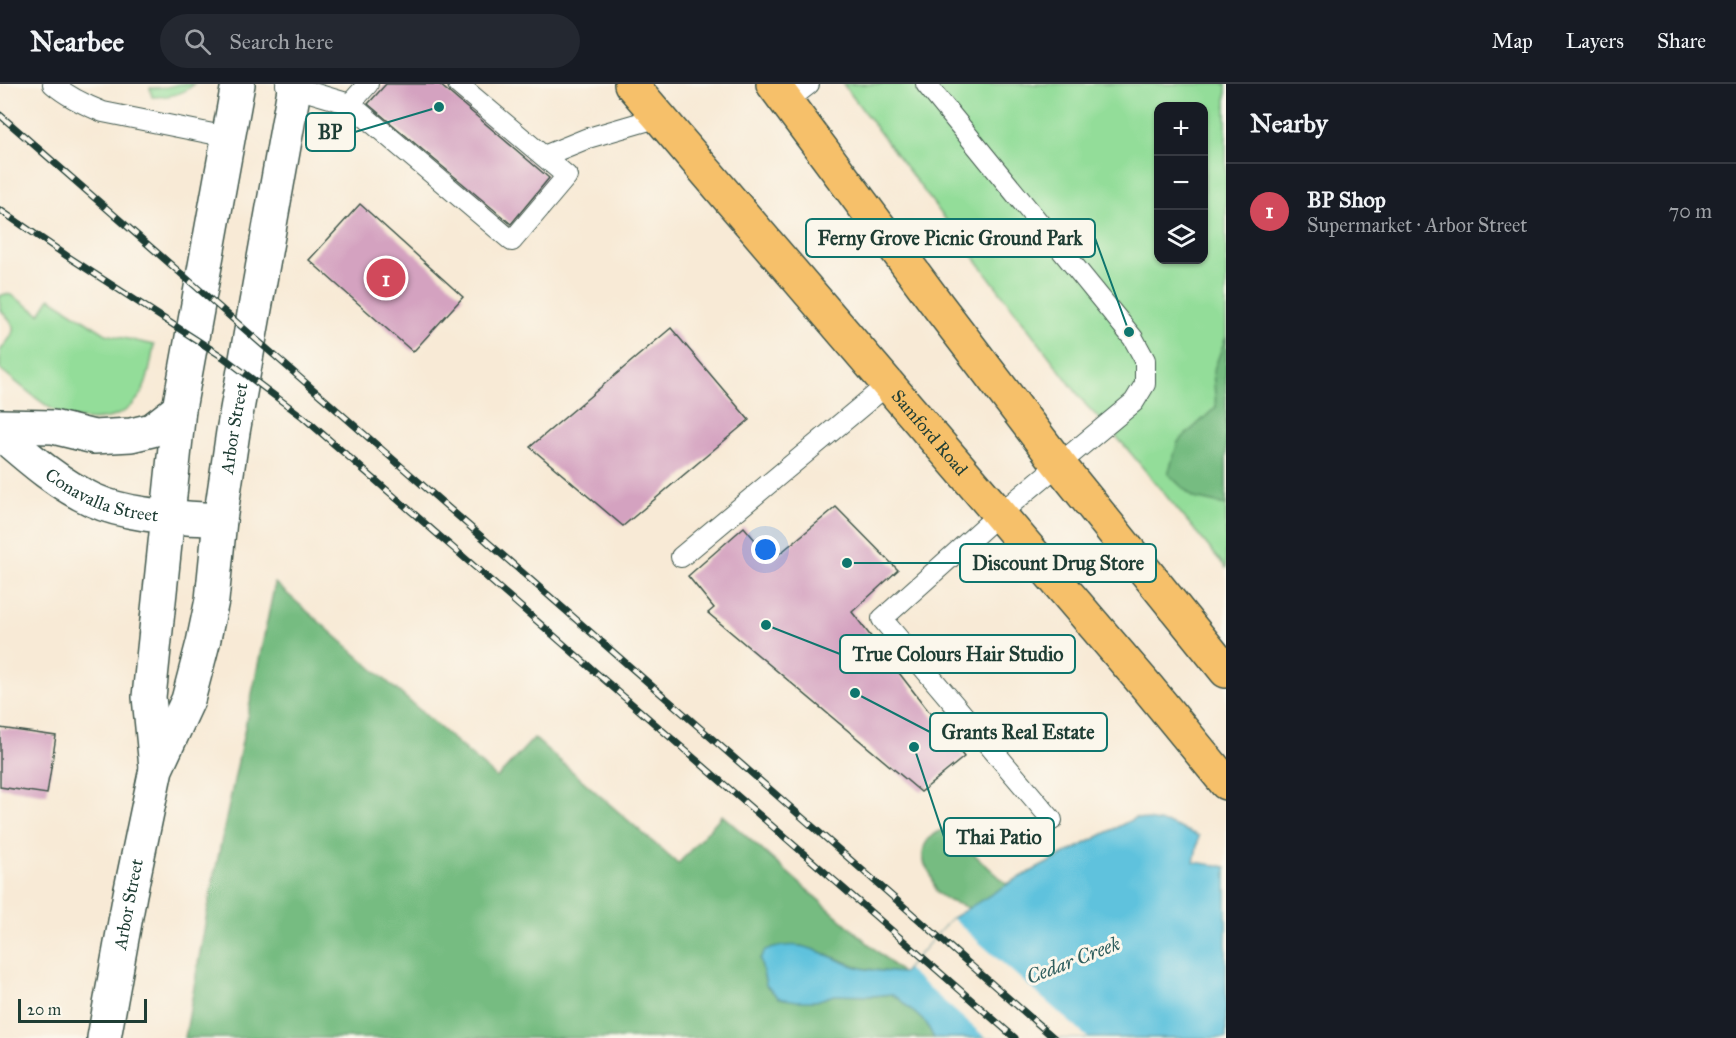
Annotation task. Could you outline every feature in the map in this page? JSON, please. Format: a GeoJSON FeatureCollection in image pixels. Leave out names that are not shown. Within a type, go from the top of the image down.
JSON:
{"type":"FeatureCollection","features":[{"type":"Feature","properties":{"kind":"main road","name":"Samford Road"},"geometry":{"type":"LineString","coordinates":[[631,84],[1226,783]]}},
{"type":"Feature","properties":{"kind":"main road"},"geometry":{"type":"LineString","coordinates":[[790,90],[939,307],[1058,463],[1226,671]]}},
{"type":"Feature","properties":{"kind":"street","name":"Arbor Street"},"geometry":{"type":"LineString","coordinates":[[156,769],[149,697],[179,409],[238,84]]}},
{"type":"Feature","properties":{"kind":"street","name":"Arbor Street"},"geometry":{"type":"LineString","coordinates":[[104,1038],[130,894],[156,769],[188,700],[212,600],[220,520],[233,432],[291,85]]}},
{"type":"Feature","properties":{"kind":"street"},"geometry":{"type":"LineString","coordinates":[[0,426],[53,427],[94,437],[131,435],[152,430],[179,409]]}},
{"type":"Feature","properties":{"kind":"street","name":"Conavalla Street"},"geometry":{"type":"LineString","coordinates":[[0,433],[41,469],[93,500],[119,509],[220,520]]}},
{"type":"Feature","properties":{"kind":"lane"},"geometry":{"type":"LineString","coordinates":[[53,84],[65,94],[103,112],[228,137]]}},
{"type":"Feature","properties":{"kind":"lane"},"geometry":{"type":"LineString","coordinates":[[350,104],[368,84]]}},
{"type":"Feature","properties":{"kind":"lane"},"geometry":{"type":"LineString","coordinates":[[291,85],[350,104],[512,241],[567,176],[458,84]]}},
{"type":"Feature","properties":{"kind":"lane"},"geometry":{"type":"LineString","coordinates":[[926,84],[1133,338],[1145,360],[1144,384],[1134,402],[1058,463],[882,619],[1052,820]]}},
{"type":"Feature","properties":{"kind":"lane"},"geometry":{"type":"LineString","coordinates":[[543,156],[588,138],[660,117]]}},
{"type":"Feature","properties":{"kind":"lane"},"geometry":{"type":"LineString","coordinates":[[681,558],[887,385]]}},
{"type":"Feature","properties":{"kind":"green space"},"geometry":{"type":"Polygon","coordinates":[[[194,84],[175,95],[152,97],[150,88],[194,84]]]}},
{"type":"Feature","properties":{"kind":"green space"},"geometry":{"type":"Polygon","coordinates":[[[843,84],[1226,84],[1226,568],[1124,445],[1086,405],[843,84]]]}},
{"type":"Feature","properties":{"kind":"green space"},"geometry":{"type":"Polygon","coordinates":[[[11,295],[40,314],[50,298],[106,334],[154,345],[147,379],[138,399],[132,406],[117,415],[91,420],[67,417],[33,396],[0,369],[0,351],[13,330],[11,322],[0,310],[0,296],[11,295]]]}},
{"type":"Feature","properties":{"kind":"green space"},"geometry":{"type":"Polygon","coordinates":[[[1226,337],[1226,505],[1194,498],[1168,474],[1178,442],[1216,407],[1213,372],[1226,337]]]}},
{"type":"Feature","properties":{"kind":"green space"},"geometry":{"type":"Polygon","coordinates":[[[275,583],[497,778],[534,738],[678,864],[722,815],[903,974],[861,968],[801,946],[760,958],[766,985],[779,998],[816,1001],[834,995],[891,994],[926,1023],[934,1038],[185,1038],[210,896],[275,583]]]}},
{"type":"Feature","properties":{"kind":"green space"},"geometry":{"type":"Polygon","coordinates":[[[1135,818],[1150,822],[969,908],[949,901],[937,893],[924,862],[923,850],[927,841],[945,828],[1007,884],[1135,818]]]}},
{"type":"Feature","properties":{"kind":"water","name":"Cedar Creek"},"geometry":{"type":"Polygon","coordinates":[[[1135,818],[1170,824],[1199,836],[1194,862],[1226,867],[1226,1038],[934,1038],[926,1023],[891,994],[834,995],[816,1001],[797,1001],[779,998],[766,985],[760,959],[765,951],[780,947],[804,947],[861,968],[903,973],[952,918],[1015,880],[1135,818]]]}},
{"type":"Feature","properties":{"kind":"pier"},"geometry":{"type":"Polygon","coordinates":[[[952,918],[1088,1038],[986,1038],[907,969],[952,918]]]}},
{"type":"Feature","properties":{"kind":"building"},"geometry":{"type":"Polygon","coordinates":[[[386,84],[439,84],[549,178],[511,224],[368,104],[386,84]]]}},
{"type":"Feature","properties":{"kind":"building"},"geometry":{"type":"Polygon","coordinates":[[[360,204],[463,297],[413,352],[309,260],[360,204]]]}},
{"type":"Feature","properties":{"kind":"building"},"geometry":{"type":"Polygon","coordinates":[[[671,328],[749,420],[623,526],[530,447],[671,328]]]}},
{"type":"Feature","properties":{"kind":"building"},"geometry":{"type":"Polygon","coordinates":[[[836,507],[898,570],[852,612],[964,757],[921,792],[708,613],[714,608],[688,576],[744,527],[772,560],[836,507]]]}},
{"type":"Feature","properties":{"kind":"building"},"geometry":{"type":"Polygon","coordinates":[[[0,728],[56,736],[47,794],[0,787],[0,728]]]}},
{"type":"Feature","properties":{"kind":"railway"},"geometry":{"type":"LineString","coordinates":[[0,115],[1054,1038]]}},
{"type":"Feature","properties":{"kind":"railway"},"geometry":{"type":"LineString","coordinates":[[0,210],[223,357],[303,417],[1015,1038]]}},
{"type":"Feature","properties":{"kind":"place","name":"BP"},"geometry":{"type":"Point","coordinates":[439,107]}},
{"type":"Feature","properties":{"kind":"place","name":"BP Shop"},"geometry":{"type":"Point","coordinates":[386,278]}},
{"type":"Feature","properties":{"kind":"place","name":"Ferny Grove Picnic Ground Park"},"geometry":{"type":"Point","coordinates":[1129,332]}},
{"type":"Feature","properties":{"kind":"place","name":"Discount Drug Store"},"geometry":{"type":"Point","coordinates":[847,563]}},
{"type":"Feature","properties":{"kind":"place","name":"True Colours Hair Studio"},"geometry":{"type":"Point","coordinates":[766,625]}},
{"type":"Feature","properties":{"kind":"place","name":"Grants Real Estate"},"geometry":{"type":"Point","coordinates":[855,693]}},
{"type":"Feature","properties":{"kind":"place","name":"Thai Patio"},"geometry":{"type":"Point","coordinates":[914,747]}}]}
